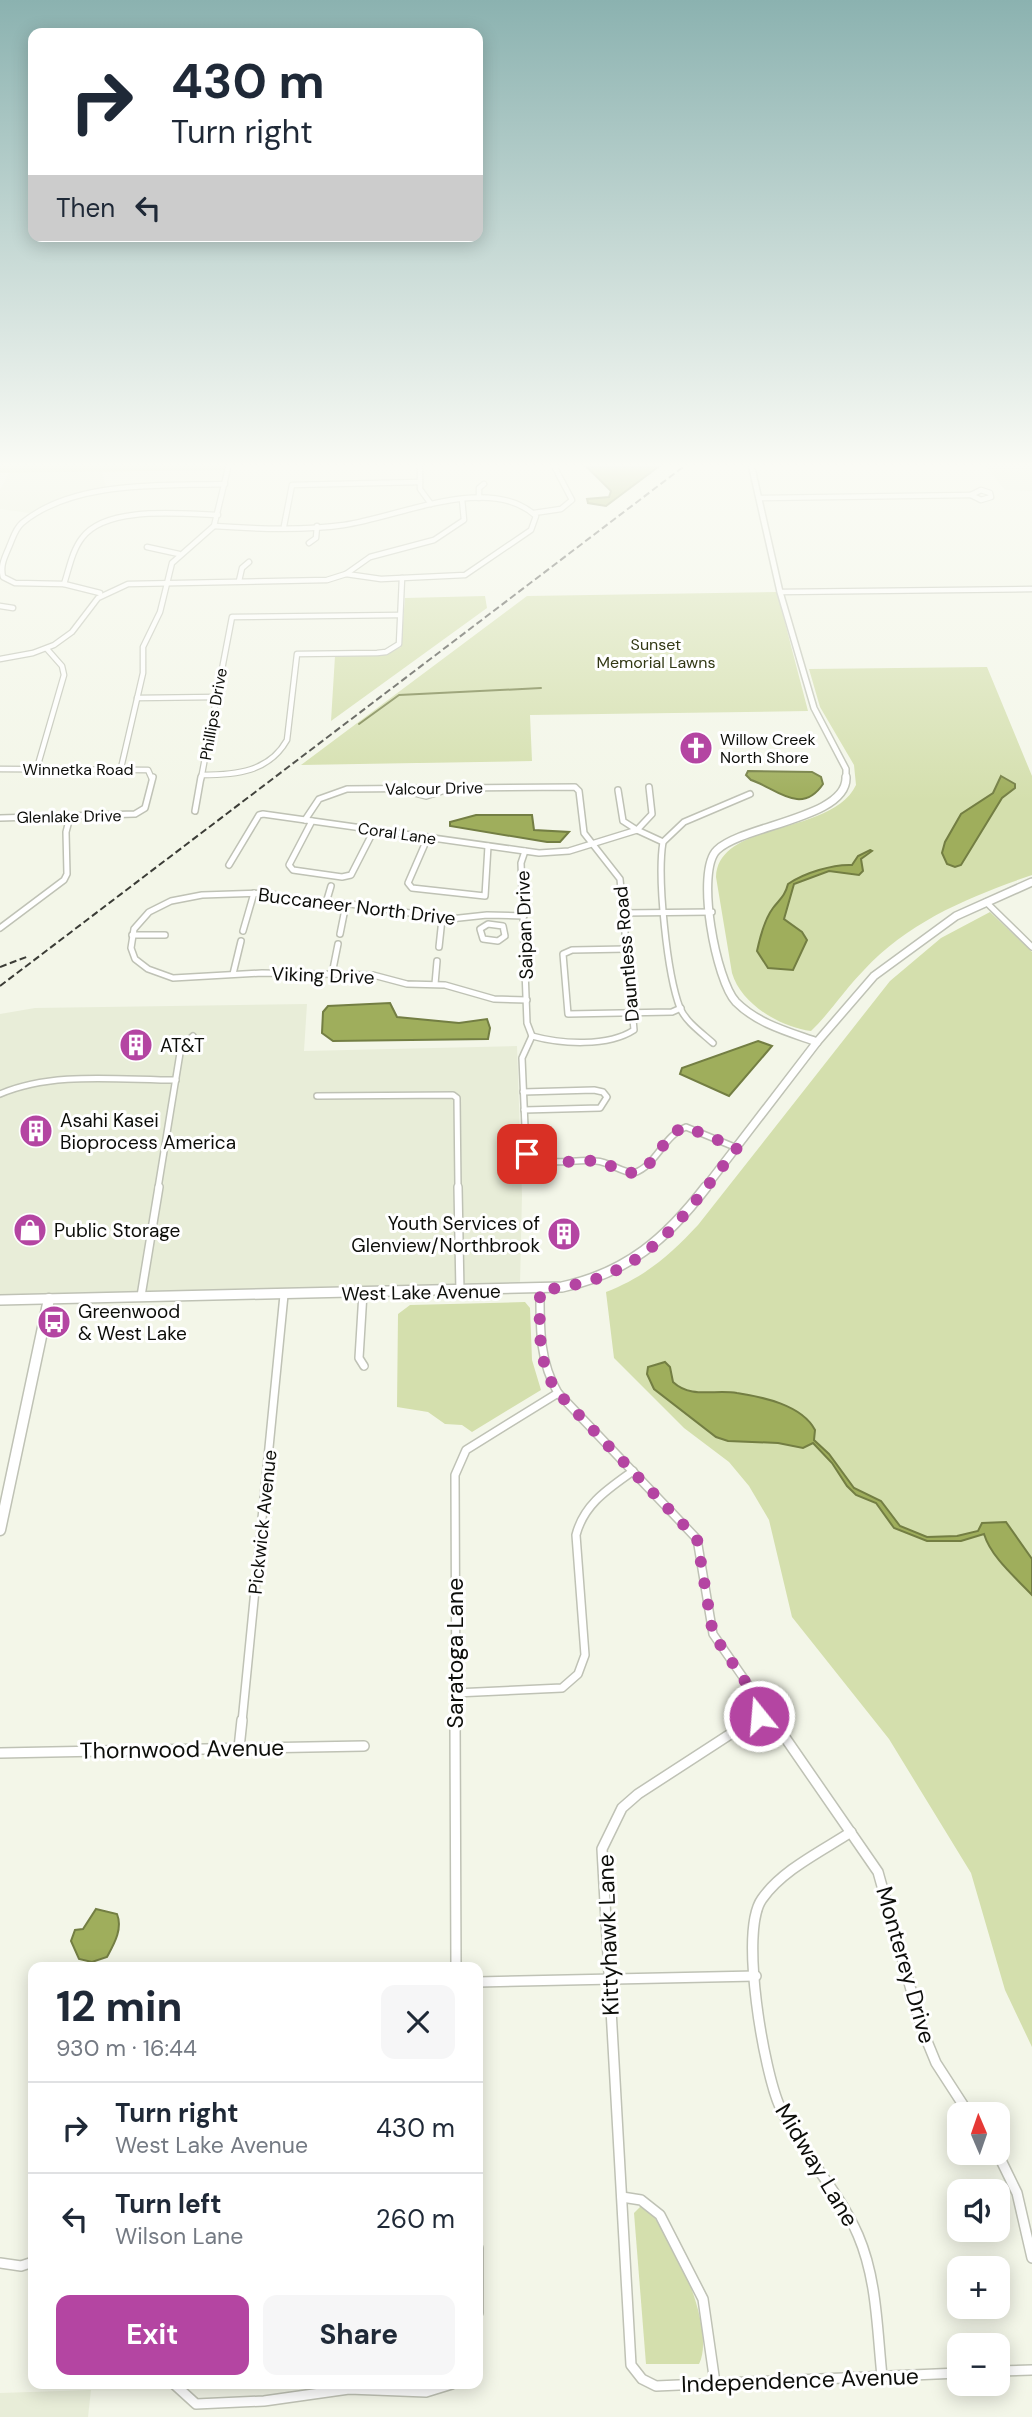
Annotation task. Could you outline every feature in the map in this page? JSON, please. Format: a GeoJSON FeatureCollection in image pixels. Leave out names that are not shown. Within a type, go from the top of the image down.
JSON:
{"type":"FeatureCollection","features":[{"type":"Feature","properties":{"kind":"main road"},"geometry":{"type":"LineString","coordinates":[[0,1530],[49,1299]]}},
{"type":"Feature","properties":{"kind":"street"},"geometry":{"type":"LineString","coordinates":[[4,577],[8,581],[23,584],[64,584],[100,593],[128,584],[327,580],[337,577]]}},
{"type":"Feature","properties":{"kind":"street"},"geometry":{"type":"LineString","coordinates":[[64,584],[67,577]]}},
{"type":"Feature","properties":{"kind":"street"},"geometry":{"type":"LineString","coordinates":[[121,768],[143,673],[143,647],[160,612],[169,577]]}},
{"type":"Feature","properties":{"kind":"street"},"geometry":{"type":"LineString","coordinates":[[239,581],[240,577]]}},
{"type":"Feature","properties":{"kind":"street"},"geometry":{"type":"LineString","coordinates":[[385,577],[452,577]]}},
{"type":"Feature","properties":{"kind":"street"},"geometry":{"type":"LineString","coordinates":[[777,577],[814,708],[838,753],[848,780],[840,796],[823,808],[740,836],[718,849],[707,872],[723,976],[731,997],[746,1011],[766,1022],[817,1042]]}},
{"type":"Feature","properties":{"kind":"street"},"geometry":{"type":"LineString","coordinates":[[202,775],[246,771],[262,765],[281,752],[287,740],[297,654],[386,652],[399,644],[402,578]]}},
{"type":"Feature","properties":{"kind":"street"},"geometry":{"type":"LineString","coordinates":[[780,592],[1032,589]]}},
{"type":"Feature","properties":{"kind":"street"},"geometry":{"type":"LineString","coordinates":[[0,659],[47,649],[72,632],[100,593]]}},
{"type":"Feature","properties":{"kind":"street"},"geometry":{"type":"LineString","coordinates":[[0,606],[13,608]]}},
{"type":"Feature","properties":{"kind":"street","name":"Phillips Drive"},"geometry":{"type":"LineString","coordinates":[[195,811],[232,617],[399,615]]}},
{"type":"Feature","properties":{"kind":"street"},"geometry":{"type":"LineString","coordinates":[[37,768],[64,675],[62,666],[47,649]]}},
{"type":"Feature","properties":{"kind":"street"},"geometry":{"type":"LineString","coordinates":[[137,698],[216,697]]}},
{"type":"Feature","properties":{"kind":"street","name":"Winnetka Road"},"geometry":{"type":"LineString","coordinates":[[0,769],[121,768],[148,770],[153,776]]}},
{"type":"Feature","properties":{"kind":"street","name":"Glenlake Drive"},"geometry":{"type":"LineString","coordinates":[[0,818],[128,816],[145,808],[153,776]]}},
{"type":"Feature","properties":{"kind":"street","name":"Valcour Drive"},"geometry":{"type":"LineString","coordinates":[[305,820],[314,804],[328,794],[347,789],[398,788],[422,796],[443,793],[452,787],[575,787]]}},
{"type":"Feature","properties":{"kind":"street","name":"Dauntless Road"},"geometry":{"type":"LineString","coordinates":[[532,1036],[549,1040],[623,1038],[634,1030],[624,913],[616,871],[582,829],[579,794],[575,787]]}},
{"type":"Feature","properties":{"kind":"street"},"geometry":{"type":"LineString","coordinates":[[637,830],[652,814],[649,788]]}},
{"type":"Feature","properties":{"kind":"street"},"geometry":{"type":"LineString","coordinates":[[618,790],[623,821],[663,842]]}},
{"type":"Feature","properties":{"kind":"street"},"geometry":{"type":"LineString","coordinates":[[713,1043],[681,1008],[666,913],[660,848],[684,822],[750,794]]}},
{"type":"Feature","properties":{"kind":"street","name":"Coral Lane"},"geometry":{"type":"LineString","coordinates":[[229,865],[259,815],[525,851],[558,852],[637,830]]}},
{"type":"Feature","properties":{"kind":"street"},"geometry":{"type":"LineString","coordinates":[[0,928],[64,880],[67,874],[66,832],[71,817]]}},
{"type":"Feature","properties":{"kind":"street"},"geometry":{"type":"LineString","coordinates":[[312,821],[289,865],[293,870],[342,877],[351,875],[374,830]]}},
{"type":"Feature","properties":{"kind":"street"},"geometry":{"type":"LineString","coordinates":[[428,837],[408,883],[412,888],[485,896],[488,846]]}},
{"type":"Feature","properties":{"kind":"street","name":"Saipan Drive"},"geometry":{"type":"LineString","coordinates":[[525,851],[521,863],[527,1023],[532,1036]]}},
{"type":"Feature","properties":{"kind":"street","name":"West Lake Avenue"},"geometry":{"type":"LineString","coordinates":[[0,1300],[540,1290],[571,1287],[627,1267],[658,1243],[682,1218],[817,1042],[874,976],[956,916],[1032,884]]}},
{"type":"Feature","properties":{"kind":"street"},"geometry":{"type":"LineString","coordinates":[[326,903],[331,886]]}},
{"type":"Feature","properties":{"kind":"street"},"geometry":{"type":"LineString","coordinates":[[243,931],[254,893]]}},
{"type":"Feature","properties":{"kind":"street","name":"Buccaneer North Drive"},"geometry":{"type":"LineString","coordinates":[[132,935],[149,912],[171,901],[202,895],[254,893],[442,919],[494,914],[524,916]]}},
{"type":"Feature","properties":{"kind":"street"},"geometry":{"type":"LineString","coordinates":[[986,902],[1032,947]]}},
{"type":"Feature","properties":{"kind":"street"},"geometry":{"type":"LineString","coordinates":[[340,934],[346,904]]}},
{"type":"Feature","properties":{"kind":"street"},"geometry":{"type":"LineString","coordinates":[[624,913],[712,912]]}},
{"type":"Feature","properties":{"kind":"street"},"geometry":{"type":"LineString","coordinates":[[494,914],[494,923]]}},
{"type":"Feature","properties":{"kind":"street"},"geometry":{"type":"LineString","coordinates":[[439,947],[442,919]]}},
{"type":"Feature","properties":{"kind":"street"},"geometry":{"type":"LineString","coordinates":[[494,923],[506,929],[505,936],[498,941],[482,939],[480,929],[494,923]]}},
{"type":"Feature","properties":{"kind":"street"},"geometry":{"type":"LineString","coordinates":[[132,935],[165,935]]}},
{"type":"Feature","properties":{"kind":"street","name":"Viking Drive"},"geometry":{"type":"LineString","coordinates":[[132,935],[131,948],[135,959],[159,974],[183,979],[233,974],[373,975],[407,984],[435,984],[494,999],[527,1000]]}},
{"type":"Feature","properties":{"kind":"street"},"geometry":{"type":"LineString","coordinates":[[233,974],[241,941]]}},
{"type":"Feature","properties":{"kind":"street"},"geometry":{"type":"LineString","coordinates":[[332,974],[338,944]]}},
{"type":"Feature","properties":{"kind":"street"},"geometry":{"type":"LineString","coordinates":[[627,949],[572,950],[563,954],[568,1014],[672,1012],[681,1008]]}},
{"type":"Feature","properties":{"kind":"street"},"geometry":{"type":"LineString","coordinates":[[435,984],[437,961]]}},
{"type":"Feature","properties":{"kind":"street"},"geometry":{"type":"LineString","coordinates":[[141,1296],[181,1047],[193,1036]]}},
{"type":"Feature","properties":{"kind":"street"},"geometry":{"type":"LineString","coordinates":[[532,1036],[522,1059],[526,1150],[531,1157],[543,1161],[597,1161],[624,1172],[638,1172],[676,1131],[686,1127],[737,1148]]}},
{"type":"Feature","properties":{"kind":"street"},"geometry":{"type":"LineString","coordinates":[[0,1094],[34,1083],[176,1080]]}},
{"type":"Feature","properties":{"kind":"street"},"geometry":{"type":"LineString","coordinates":[[523,1092],[594,1090],[603,1092],[607,1097],[600,1108],[524,1110]]}},
{"type":"Feature","properties":{"kind":"street"},"geometry":{"type":"LineString","coordinates":[[317,1097],[453,1095],[457,1098],[460,1292]]}},
{"type":"Feature","properties":{"kind":"street","name":"Monterey Drive"},"geometry":{"type":"LineString","coordinates":[[540,1290],[541,1352],[546,1376],[558,1393],[697,1539],[713,1634],[872,1861],[884,1887],[908,1983],[926,2040],[936,2063],[961,2102]]}},
{"type":"Feature","properties":{"kind":"street"},"geometry":{"type":"LineString","coordinates":[[363,1293],[359,1358],[364,1366]]}},
{"type":"Feature","properties":{"kind":"street","name":"Pickwick Avenue"},"geometry":{"type":"LineString","coordinates":[[239,1748],[284,1295]]}},
{"type":"Feature","properties":{"kind":"street","name":"Saratoga Lane"},"geometry":{"type":"LineString","coordinates":[[456,1962],[454,1475],[466,1450],[558,1393]]}},
{"type":"Feature","properties":{"kind":"street"},"geometry":{"type":"LineString","coordinates":[[455,1693],[562,1688],[575,1680],[583,1668],[584,1655],[576,1535],[578,1523],[595,1500],[633,1471]]}},
{"type":"Feature","properties":{"kind":"street","name":"Kittyhawk Lane"},"geometry":{"type":"LineString","coordinates":[[642,2379],[631,2365],[602,1849],[611,1825],[622,1808],[638,1794],[765,1711]]}},
{"type":"Feature","properties":{"kind":"street","name":"Thornwood Avenue"},"geometry":{"type":"LineString","coordinates":[[0,1753],[364,1746]]}},
{"type":"Feature","properties":{"kind":"street","name":"Midway Lane"},"geometry":{"type":"LineString","coordinates":[[851,1832],[776,1882],[756,1908],[753,1924],[766,2057],[780,2107],[859,2235],[868,2264],[882,2376]]}},
{"type":"Feature","properties":{"kind":"street"},"geometry":{"type":"LineString","coordinates":[[483,1982],[756,1976]]}},
{"type":"Feature","properties":{"kind":"street"},"geometry":{"type":"LineString","coordinates":[[1003,2165],[1017,2193],[1032,2258]]}},
{"type":"Feature","properties":{"kind":"street"},"geometry":{"type":"LineString","coordinates":[[622,2197],[640,2200],[660,2215],[703,2299],[715,2383]]}},
{"type":"Feature","properties":{"kind":"street"},"geometry":{"type":"LineString","coordinates":[[0,2263],[21,2266],[28,2264]]}},
{"type":"Feature","properties":{"kind":"street"},"geometry":{"type":"LineString","coordinates":[[1010,2371],[1032,2370]]}},
{"type":"Feature","properties":{"kind":"street","name":"Independence Avenue"},"geometry":{"type":"LineString","coordinates":[[642,2379],[656,2386],[947,2373]]}},
{"type":"Feature","properties":{"kind":"street"},"geometry":{"type":"LineString","coordinates":[[180,2389],[196,2404],[264,2401],[349,2389]]}},
{"type":"Feature","properties":{"kind":"street"},"geometry":{"type":"LineString","coordinates":[[394,2389],[426,2392],[436,2389]]}},
{"type":"Feature","properties":{"kind":"shaded area"},"geometry":{"type":"Polygon","coordinates":[[[748,771],[812,772],[821,777],[823,784],[815,794],[797,799],[751,780],[746,775],[748,771]]]}},
{"type":"Feature","properties":{"kind":"shaded area"},"geometry":{"type":"Polygon","coordinates":[[[1001,776],[1015,784],[1015,788],[1002,798],[961,865],[955,867],[947,864],[942,853],[945,842],[961,814],[993,793],[1001,776]]]}},
{"type":"Feature","properties":{"kind":"shaded area"},"geometry":{"type":"Polygon","coordinates":[[[476,815],[532,815],[534,830],[569,832],[560,842],[547,842],[450,826],[450,822],[476,815]]]}},
{"type":"Feature","properties":{"kind":"shaded area"},"geometry":{"type":"Polygon","coordinates":[[[872,851],[861,859],[863,871],[859,875],[829,871],[794,884],[784,919],[802,932],[807,940],[793,970],[768,968],[757,951],[759,940],[767,918],[788,884],[819,870],[852,865],[858,856],[872,851]]]}},
{"type":"Feature","properties":{"kind":"shaded area"},"geometry":{"type":"Polygon","coordinates":[[[390,1003],[397,1017],[459,1023],[487,1019],[490,1028],[488,1039],[333,1041],[322,1033],[323,1012],[328,1006],[390,1003]]]}},
{"type":"Feature","properties":{"kind":"shaded area"},"geometry":{"type":"Polygon","coordinates":[[[307,1004],[304,1051],[517,1046],[522,1195],[520,1285],[0,1296],[0,1014],[35,1008],[307,1004]]]}},
{"type":"Feature","properties":{"kind":"shaded area"},"geometry":{"type":"Polygon","coordinates":[[[758,1041],[772,1046],[729,1096],[680,1074],[682,1068],[758,1041]]]}},
{"type":"Feature","properties":{"kind":"shaded area"},"geometry":{"type":"Polygon","coordinates":[[[665,1362],[670,1367],[673,1382],[680,1387],[695,1392],[729,1392],[758,1397],[801,1414],[815,1430],[814,1440],[829,1454],[854,1488],[881,1501],[900,1526],[927,1537],[957,1536],[978,1531],[982,1523],[1006,1522],[1032,1559],[1032,1595],[998,1559],[984,1534],[961,1541],[927,1541],[894,1528],[876,1503],[856,1495],[847,1486],[832,1463],[813,1443],[803,1448],[778,1443],[728,1441],[716,1437],[654,1389],[647,1374],[648,1367],[665,1362]]]}},
{"type":"Feature","properties":{"kind":"shaded area"},"geometry":{"type":"Polygon","coordinates":[[[96,1909],[117,1914],[119,1925],[107,1957],[92,1962],[79,1959],[71,1941],[75,1930],[83,1929],[96,1909]]]}},
{"type":"Feature","properties":{"kind":"shaded area"},"geometry":{"type":"Polygon","coordinates":[[[91,2390],[88,2417],[0,2417],[0,2393],[91,2390]]]}},
{"type":"Feature","properties":{"kind":"green space","name":"Sunset Memorial Lawns"},"geometry":{"type":"Polygon","coordinates":[[[777,592],[808,711],[530,715],[532,761],[301,765],[527,596],[777,592]]]}},
{"type":"Feature","properties":{"kind":"green space"},"geometry":{"type":"Polygon","coordinates":[[[485,596],[487,608],[331,721],[335,656],[384,655],[401,647],[405,598],[485,596]]]}},
{"type":"Feature","properties":{"kind":"green space"},"geometry":{"type":"Polygon","coordinates":[[[987,667],[1032,776],[1032,875],[964,901],[901,937],[864,970],[811,1031],[787,1025],[763,1012],[744,995],[732,973],[716,877],[722,859],[735,846],[755,836],[824,813],[843,801],[856,785],[854,765],[820,707],[809,669],[987,667]]]}},
{"type":"Feature","properties":{"kind":"green space"},"geometry":{"type":"Polygon","coordinates":[[[990,912],[1032,952],[1032,2047],[1005,1990],[971,1873],[889,1739],[792,1617],[769,1520],[749,1486],[729,1462],[684,1428],[614,1358],[606,1292],[656,1264],[698,1225],[890,981],[941,938],[990,912]]]}},
{"type":"Feature","properties":{"kind":"green space"},"geometry":{"type":"Polygon","coordinates":[[[525,1302],[530,1308],[532,1360],[541,1390],[472,1432],[462,1425],[445,1424],[428,1412],[397,1407],[398,1314],[410,1305],[525,1302]]]}},
{"type":"Feature","properties":{"kind":"green space"},"geometry":{"type":"Polygon","coordinates":[[[642,2205],[654,2216],[666,2234],[697,2304],[703,2348],[699,2364],[646,2364],[634,2213],[642,2205]]]}},
{"type":"Feature","properties":{"kind":"waterway"},"geometry":{"type":"LineString","coordinates":[[359,724],[399,695],[541,688]]}},
{"type":"Feature","properties":{"kind":"railway"},"geometry":{"type":"LineString","coordinates":[[0,986],[539,577]]}},
{"type":"Feature","properties":{"kind":"railway"},"geometry":{"type":"LineString","coordinates":[[0,967],[29,956]]}},
{"type":"Feature","properties":{"kind":"place","name":"Willow Creek North Shore"},"geometry":{"type":"Point","coordinates":[696,748]}},
{"type":"Feature","properties":{"kind":"place","name":"AT&T"},"geometry":{"type":"Point","coordinates":[136,1045]}},
{"type":"Feature","properties":{"kind":"place","name":"Asahi Kasei Bioprocess America"},"geometry":{"type":"Point","coordinates":[36,1131]}},
{"type":"Feature","properties":{"kind":"place","name":"Public Storage"},"geometry":{"type":"Point","coordinates":[30,1230]}},
{"type":"Feature","properties":{"kind":"place","name":"Youth Services of Glenview/Northbrook"},"geometry":{"type":"Point","coordinates":[564,1234]}},
{"type":"Feature","properties":{"kind":"place","name":"Greenwood & West Lake"},"geometry":{"type":"Point","coordinates":[54,1322]}},
{"type":"Feature","properties":{"kind":"route"},"geometry":{"type":"LineString","coordinates":[[527,1154],[543,1161],[597,1161],[624,1172],[638,1172],[676,1131],[686,1127],[694,1128],[737,1148],[682,1218],[658,1243],[627,1267],[571,1287],[540,1290],[541,1352],[546,1376],[558,1393],[697,1539],[713,1634],[765,1711],[759,1716]]}}]}
